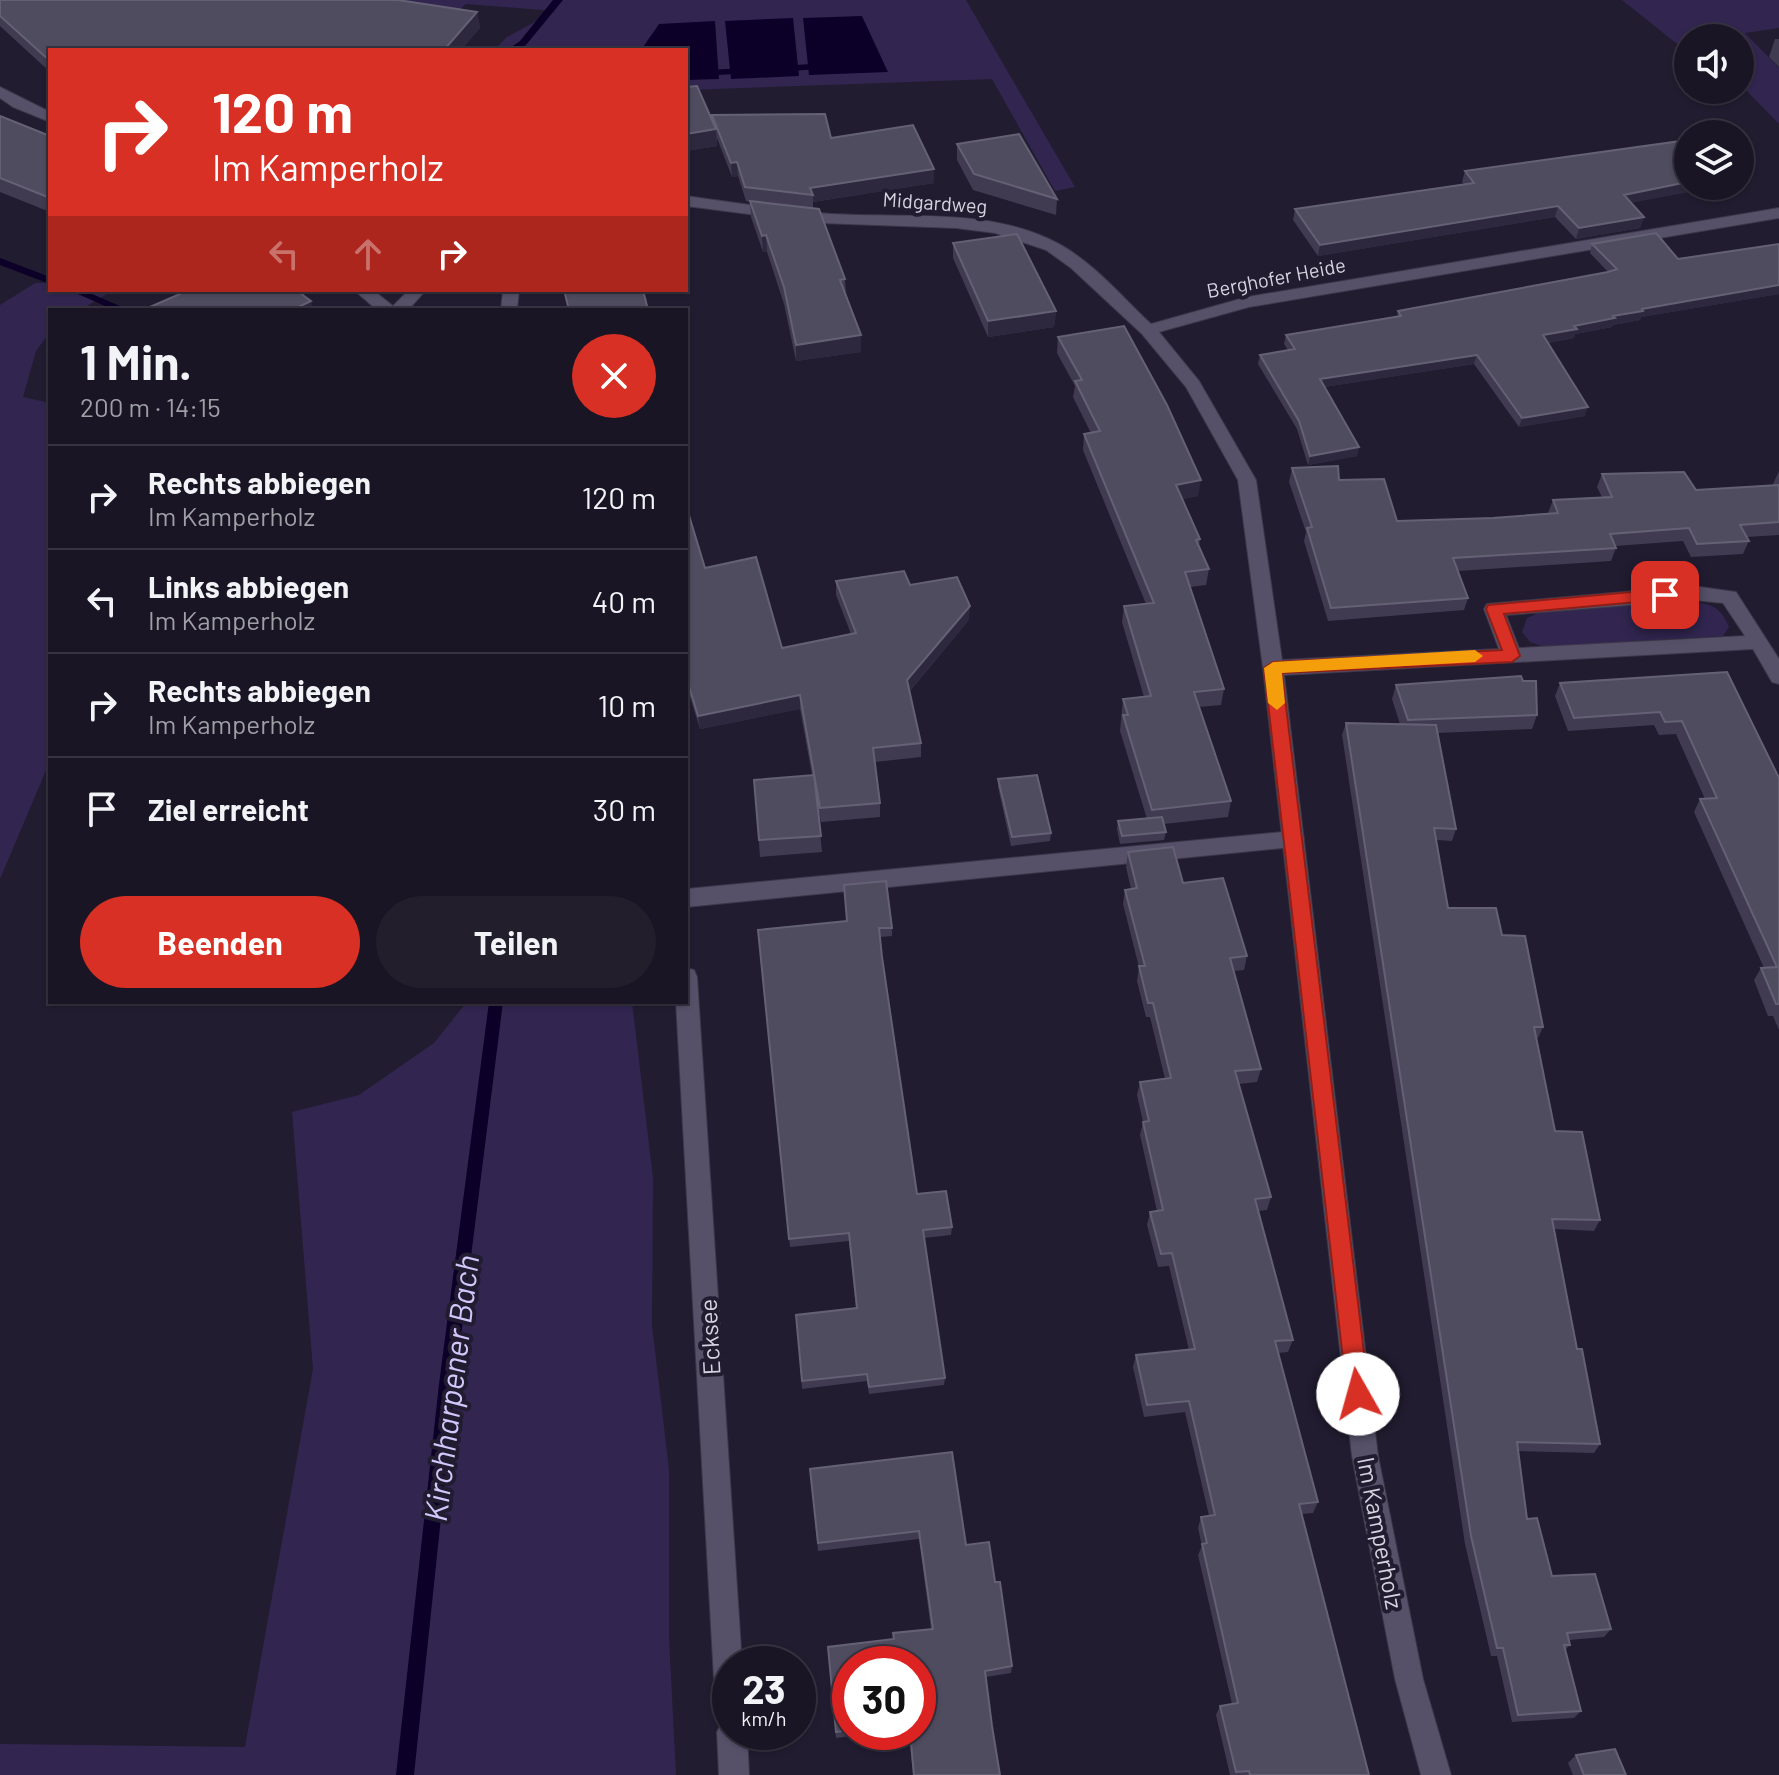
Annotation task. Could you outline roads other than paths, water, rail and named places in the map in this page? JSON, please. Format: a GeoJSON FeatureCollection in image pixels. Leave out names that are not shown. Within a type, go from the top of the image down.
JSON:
{"type":"FeatureCollection","features":[{"type":"Feature","properties":{"kind":"street"},"geometry":{"type":"LineString","coordinates":[[0,91],[18,104],[48,116]]}},
{"type":"Feature","properties":{"kind":"street","name":"Midgardweg"},"geometry":{"type":"LineString","coordinates":[[688,201],[820,218],[956,223],[1019,234],[1052,247],[1077,264],[1148,330]]}},
{"type":"Feature","properties":{"kind":"street","name":"Berghofer Heide"},"geometry":{"type":"LineString","coordinates":[[1148,330],[1247,302],[1779,213]]}},
{"type":"Feature","properties":{"kind":"street"},"geometry":{"type":"LineString","coordinates":[[365,292],[385,308]]}},
{"type":"Feature","properties":{"kind":"street"},"geometry":{"type":"LineString","coordinates":[[401,308],[416,292]]}},
{"type":"Feature","properties":{"kind":"street"},"geometry":{"type":"LineString","coordinates":[[1148,330],[1193,385],[1247,480],[1273,668],[1759,642]]}},
{"type":"Feature","properties":{"kind":"street"},"geometry":{"type":"LineString","coordinates":[[1512,656],[1494,609],[1693,593],[1729,597],[1779,677]]}},
{"type":"Feature","properties":{"kind":"street","name":"Im Kamperholz"},"geometry":{"type":"LineString","coordinates":[[1273,668],[1365,1456],[1409,1679],[1436,1775]]}},
{"type":"Feature","properties":{"kind":"street"},"geometry":{"type":"LineString","coordinates":[[688,898],[1293,839]]}},
{"type":"Feature","properties":{"kind":"street","name":"Ecksee"},"geometry":{"type":"LineString","coordinates":[[688,1004],[727,1646]]}},
{"type":"Feature","properties":{"kind":"street"},"geometry":{"type":"LineString","coordinates":[[733,1750],[734,1775]]}},
{"type":"Feature","properties":{"kind":"waterway"},"geometry":{"type":"LineString","coordinates":[[515,48],[523,43],[558,0]]}},
{"type":"Feature","properties":{"kind":"waterway"},"geometry":{"type":"LineString","coordinates":[[780,69],[827,66]]}},
{"type":"Feature","properties":{"kind":"waterway"},"geometry":{"type":"LineString","coordinates":[[688,74],[747,71]]}},
{"type":"Feature","properties":{"kind":"waterway","name":"Kirchharpener Bach"},"geometry":{"type":"LineString","coordinates":[[0,261],[48,280]]}},
{"type":"Feature","properties":{"kind":"waterway","name":"Kirchharpener Bach"},"geometry":{"type":"LineString","coordinates":[[79,292],[119,308]]}},
{"type":"Feature","properties":{"kind":"waterway","name":"Kirchharpener Bach"},"geometry":{"type":"LineString","coordinates":[[405,1775],[447,1384],[496,1004]]}}]}
